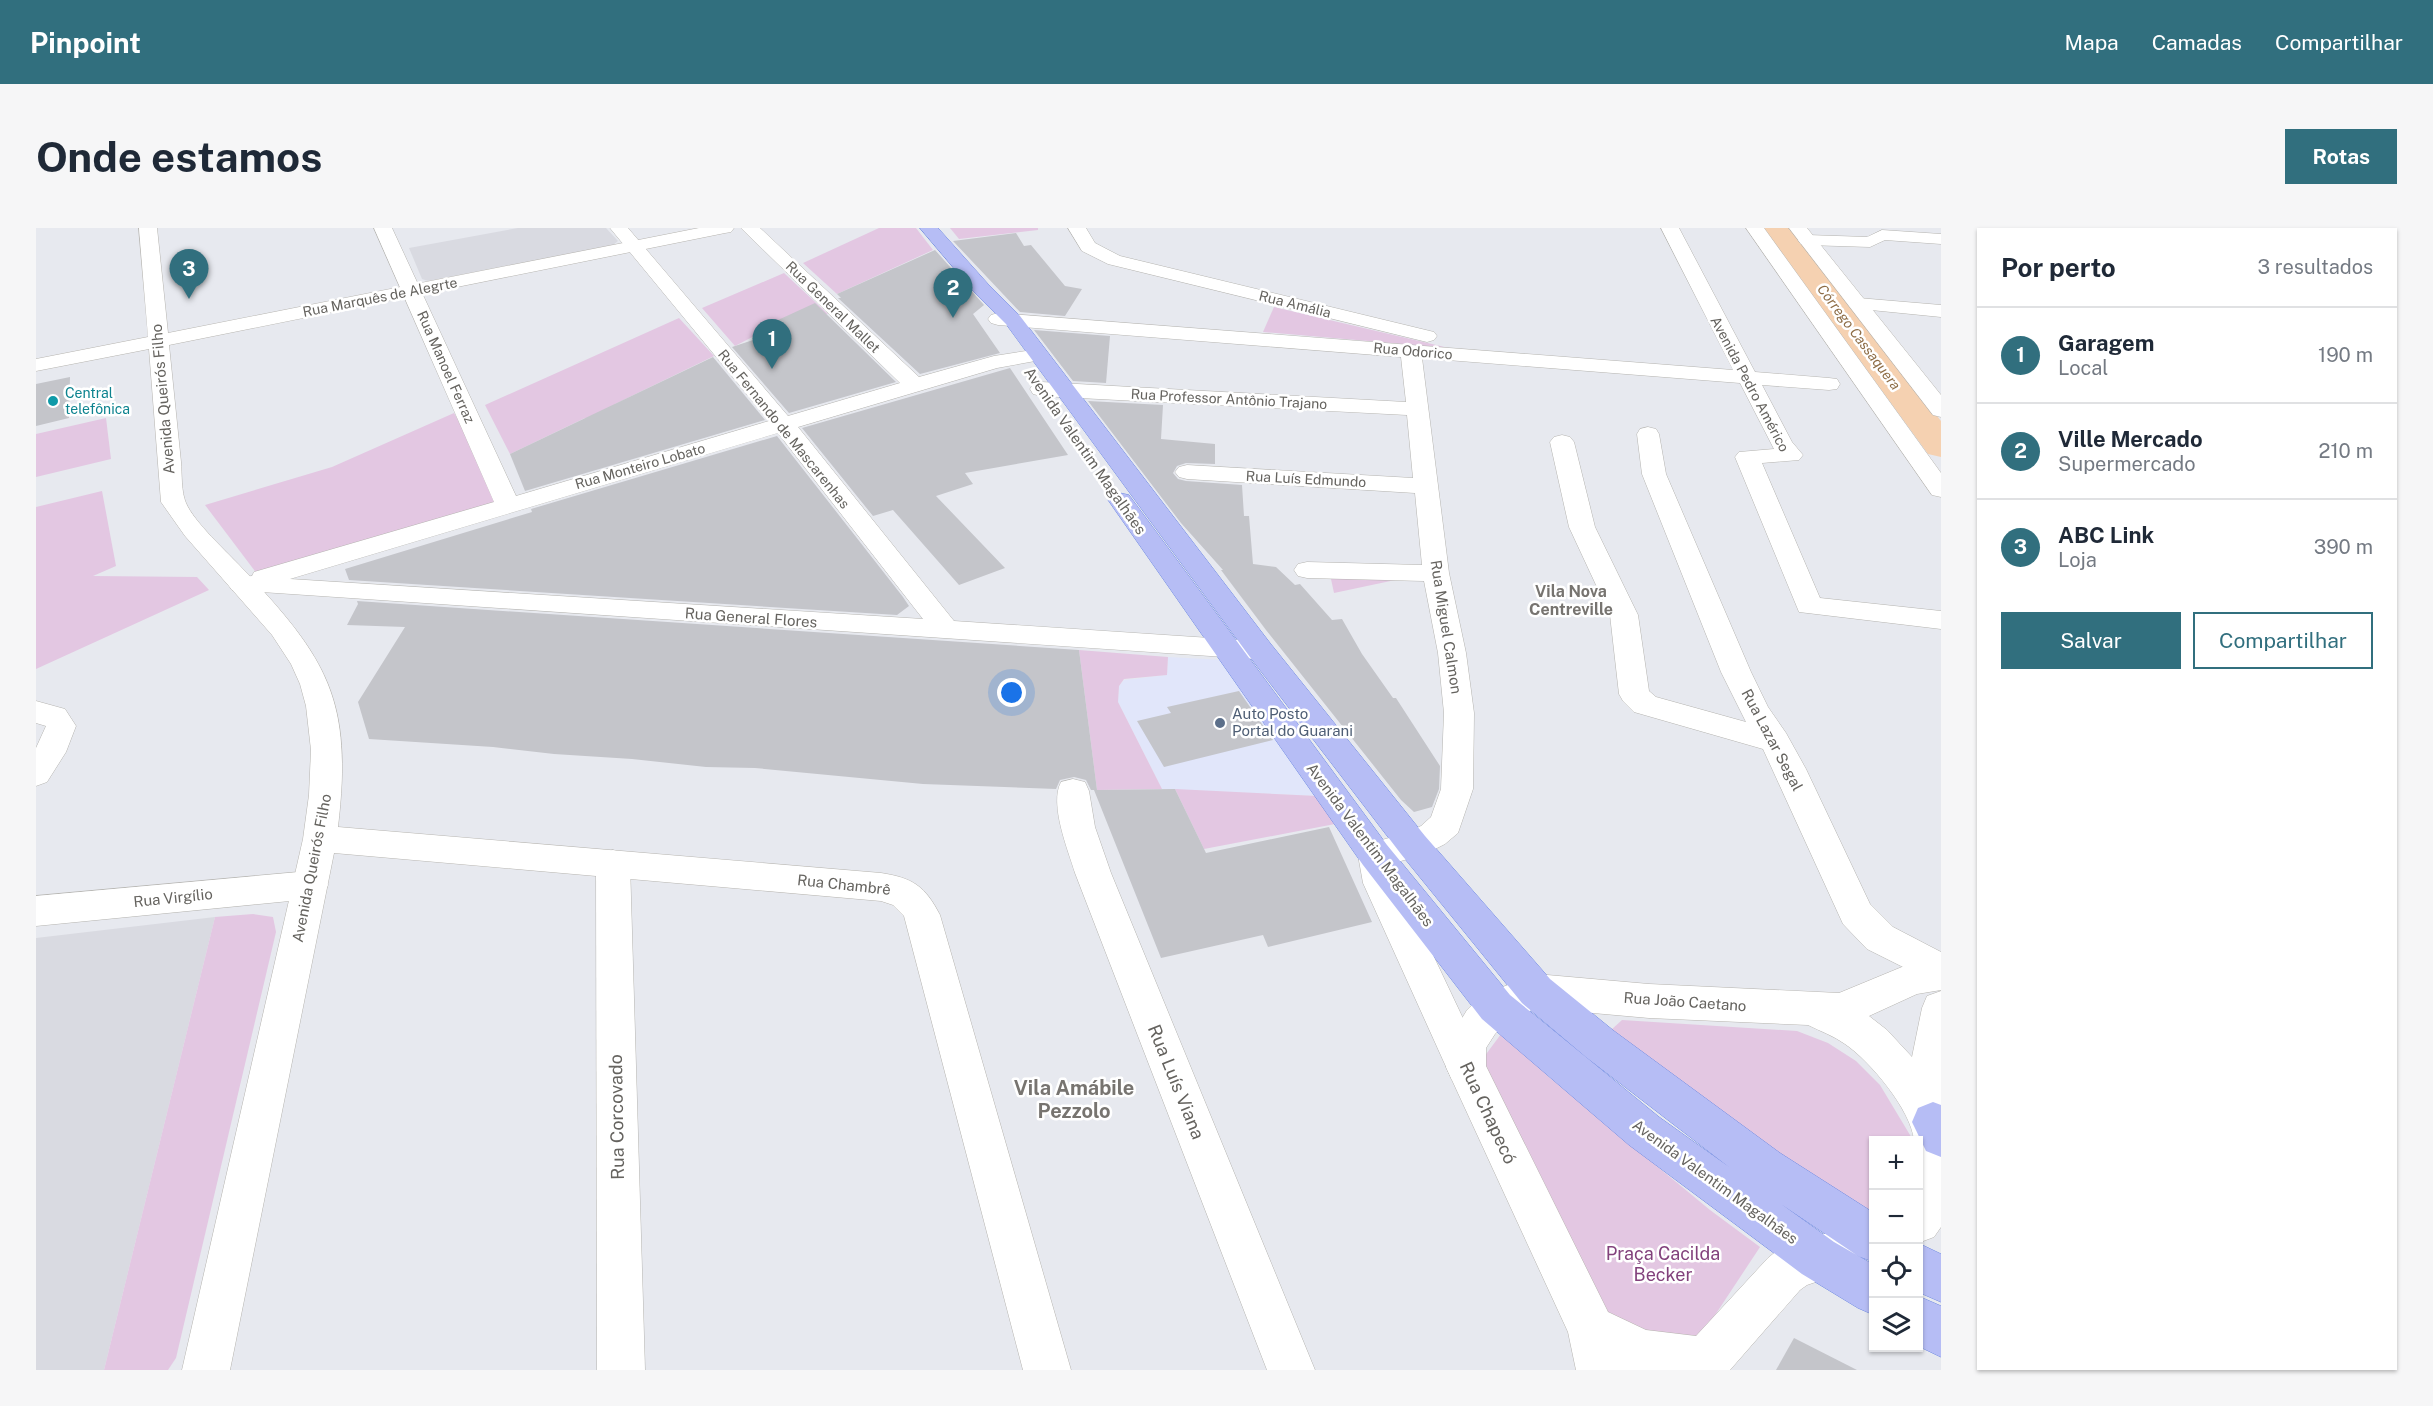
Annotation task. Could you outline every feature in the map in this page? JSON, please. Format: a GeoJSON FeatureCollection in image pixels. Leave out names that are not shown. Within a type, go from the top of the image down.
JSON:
{"type":"FeatureCollection","features":[{"type":"Feature","properties":{"kind":"main road","name":"Avenida Valentim Magalhães"},"geometry":{"type":"LineString","coordinates":[[929,228],[1006,319],[1227,649],[1375,855],[1496,1007],[1567,1069],[1644,1131],[1818,1258],[1869,1289]]}},
{"type":"Feature","properties":{"kind":"main road","name":"Avenida Valentim Magalhães"},"geometry":{"type":"LineString","coordinates":[[1053,390],[1413,846],[1536,991],[1600,1044],[1765,1168],[1869,1237]]}},
{"type":"Feature","properties":{"kind":"main road"},"geometry":{"type":"LineString","coordinates":[[1923,1269],[1941,1279]]}},
{"type":"Feature","properties":{"kind":"main road"},"geometry":{"type":"LineString","coordinates":[[1923,1322],[1941,1333]]}},
{"type":"Feature","properties":{"kind":"street","name":"Avenida Queirós Filho"},"geometry":{"type":"LineString","coordinates":[[148,228],[173,502],[190,526],[284,631],[306,665],[321,707],[326,752],[327,790],[320,839],[206,1370]]}},
{"type":"Feature","properties":{"kind":"street","name":"Rua Manoel Ferraz"},"geometry":{"type":"LineString","coordinates":[[383,228],[508,506]]}},
{"type":"Feature","properties":{"kind":"street","name":"Rua Fernando de Mascarenhas"},"geometry":{"type":"LineString","coordinates":[[619,228],[783,424],[947,631]]}},
{"type":"Feature","properties":{"kind":"street","name":"Rua Marquês de Alegrte"},"geometry":{"type":"LineString","coordinates":[[36,365],[725,228]]}},
{"type":"Feature","properties":{"kind":"street","name":"Rua General Mallet"},"geometry":{"type":"LineString","coordinates":[[750,228],[915,385]]}},
{"type":"Feature","properties":{"kind":"street","name":"Rua Amália"},"geometry":{"type":"LineString","coordinates":[[1077,228],[1088,247],[1114,260],[1527,360]]}},
{"type":"Feature","properties":{"kind":"street","name":"Avenida Pedro Américo"},"geometry":{"type":"LineString","coordinates":[[1670,228],[1782,444],[1791,455],[1747,457],[1809,606],[1941,620]]}},
{"type":"Feature","properties":{"kind":"street"},"geometry":{"type":"LineString","coordinates":[[1755,228],[1941,490]]}},
{"type":"Feature","properties":{"kind":"street"},"geometry":{"type":"LineString","coordinates":[[1803,234],[1870,242],[1879,232],[1941,240]]}},
{"type":"Feature","properties":{"kind":"street"},"geometry":{"type":"LineString","coordinates":[[1803,234],[1938,402]]}},
{"type":"Feature","properties":{"kind":"street"},"geometry":{"type":"LineString","coordinates":[[1858,304],[1941,311]]}},
{"type":"Feature","properties":{"kind":"street","name":"Rua Odorico"},"geometry":{"type":"LineString","coordinates":[[1006,319],[1829,384]]}},
{"type":"Feature","properties":{"kind":"street","name":"Rua Miguel Calmon"},"geometry":{"type":"LineString","coordinates":[[1375,855],[1413,846],[1433,835],[1446,824],[1457,789],[1459,713],[1452,653],[1436,573],[1411,351]]}},
{"type":"Feature","properties":{"kind":"street","name":"Rua Monteiro Lobato"},"geometry":{"type":"LineString","coordinates":[[242,584],[994,362],[1029,356]]}},
{"type":"Feature","properties":{"kind":"street","name":"Rua Professor Antônio Trajano"},"geometry":{"type":"LineString","coordinates":[[1053,390],[1418,409]]}},
{"type":"Feature","properties":{"kind":"street","name":"Rua Lazar Segal"},"geometry":{"type":"LineString","coordinates":[[1648,434],[1654,474],[1754,711],[1774,741],[1856,914],[1880,938],[1941,972]]}},
{"type":"Feature","properties":{"kind":"street"},"geometry":{"type":"LineString","coordinates":[[1562,442],[1582,527],[1624,615],[1634,694],[1638,701],[1645,705],[1774,741]]}},
{"type":"Feature","properties":{"kind":"street","name":"Rua Luís Edmundo"},"geometry":{"type":"LineString","coordinates":[[1187,472],[1425,486]]}},
{"type":"Feature","properties":{"kind":"street"},"geometry":{"type":"LineString","coordinates":[[1306,570],[1436,573]]}},
{"type":"Feature","properties":{"kind":"street","name":"Rua General Flores"},"geometry":{"type":"LineString","coordinates":[[242,584],[1260,650]]}},
{"type":"Feature","properties":{"kind":"street"},"geometry":{"type":"LineString","coordinates":[[36,712],[51,713],[58,718],[61,726],[50,752],[36,774]]}},
{"type":"Feature","properties":{"kind":"street","name":"Rua Luís Viana"},"geometry":{"type":"LineString","coordinates":[[1073,791],[1078,827],[1093,873],[1291,1370]]}},
{"type":"Feature","properties":{"kind":"street","name":"Rua Chambrê"},"geometry":{"type":"LineString","coordinates":[[320,839],[881,887],[908,895],[917,904],[1047,1370]]}},
{"type":"Feature","properties":{"kind":"street","name":"Rua Chapecó"},"geometry":{"type":"LineString","coordinates":[[1375,855],[1381,883],[1595,1350]]}},
{"type":"Feature","properties":{"kind":"street","name":"Rua Corcovado"},"geometry":{"type":"LineString","coordinates":[[613,864],[621,1370]]}},
{"type":"Feature","properties":{"kind":"street","name":"Rua Virgílio"},"geometry":{"type":"LineString","coordinates":[[36,911],[310,885]]}},
{"type":"Feature","properties":{"kind":"street","name":"Rua João Caetano"},"geometry":{"type":"LineString","coordinates":[[1466,1067],[1466,1045],[1472,1033],[1496,1007],[1536,991],[1649,1001],[1839,1010],[1859,1005],[1910,979],[1941,972]]}},
{"type":"Feature","properties":{"kind":"street"},"geometry":{"type":"LineString","coordinates":[[1923,1215],[1933,1202],[1939,1180],[1931,1063],[1941,1008]]}},
{"type":"Feature","properties":{"kind":"street"},"geometry":{"type":"LineString","coordinates":[[1812,1010],[1845,1023],[1862,1034],[1882,1052],[1902,1074],[1937,1130]]}},
{"type":"Feature","properties":{"kind":"street"},"geometry":{"type":"LineString","coordinates":[[1595,1350],[1642,1354],[1703,1366],[1784,1274],[1795,1265],[1869,1246]]}},
{"type":"Feature","properties":{"kind":"shaded area"},"geometry":{"type":"Polygon","coordinates":[[[518,228],[606,228],[618,241],[612,246],[428,281],[422,279],[409,248],[518,228]]]}},
{"type":"Feature","properties":{"kind":"shaded area"},"geometry":{"type":"Polygon","coordinates":[[[1168,657],[1225,660],[1318,796],[1162,789],[1118,702],[1119,686],[1124,680],[1167,675],[1168,657]]]}},
{"type":"Feature","properties":{"kind":"shaded area"},"geometry":{"type":"Polygon","coordinates":[[[215,917],[104,1370],[36,1370],[36,938],[215,917]]]}},
{"type":"Feature","properties":{"kind":"green space"},"geometry":{"type":"Polygon","coordinates":[[[879,228],[916,228],[933,250],[837,294],[803,263],[879,228]]]}},
{"type":"Feature","properties":{"kind":"green space"},"geometry":{"type":"Polygon","coordinates":[[[950,228],[1038,228],[1038,230],[959,239],[950,228]]]}},
{"type":"Feature","properties":{"kind":"green space"},"geometry":{"type":"Polygon","coordinates":[[[784,273],[828,314],[772,327],[735,346],[702,308],[784,273]]]}},
{"type":"Feature","properties":{"kind":"green space"},"geometry":{"type":"Polygon","coordinates":[[[1274,307],[1449,348],[1263,332],[1274,307]]]}},
{"type":"Feature","properties":{"kind":"green space"},"geometry":{"type":"Polygon","coordinates":[[[679,318],[714,356],[615,404],[589,422],[585,418],[510,454],[485,405],[679,318]]]}},
{"type":"Feature","properties":{"kind":"green space"},"geometry":{"type":"Polygon","coordinates":[[[454,413],[508,506],[261,579],[205,505],[332,467],[454,413]]]}},
{"type":"Feature","properties":{"kind":"green space"},"geometry":{"type":"Polygon","coordinates":[[[106,418],[111,459],[36,477],[36,434],[106,418]]]}},
{"type":"Feature","properties":{"kind":"green space"},"geometry":{"type":"Polygon","coordinates":[[[102,491],[116,566],[93,576],[197,577],[209,590],[36,669],[36,507],[102,491]]]}},
{"type":"Feature","properties":{"kind":"green space"},"geometry":{"type":"Polygon","coordinates":[[[1331,579],[1400,579],[1334,593],[1331,579]]]}},
{"type":"Feature","properties":{"kind":"green space"},"geometry":{"type":"Polygon","coordinates":[[[1079,650],[1168,657],[1167,675],[1124,679],[1119,686],[1118,702],[1162,789],[1097,790],[1079,650]]]}},
{"type":"Feature","properties":{"kind":"green space"},"geometry":{"type":"Polygon","coordinates":[[[1175,789],[1318,796],[1335,824],[1204,849],[1175,789]]]}},
{"type":"Feature","properties":{"kind":"green space"},"geometry":{"type":"Polygon","coordinates":[[[253,914],[273,917],[276,932],[176,1358],[168,1370],[104,1370],[215,917],[253,914]]]}},
{"type":"Feature","properties":{"kind":"green space"},"geometry":{"type":"Polygon","coordinates":[[[1622,1020],[1797,1031],[1828,1043],[1856,1061],[1880,1085],[1911,1136],[1869,1136],[1869,1213],[1861,1213],[1611,1030],[1622,1020]]]}},
{"type":"Feature","properties":{"kind":"green space","name":"Praça Cacilda Becker"},"geometry":{"type":"Polygon","coordinates":[[[1504,1030],[1549,1077],[1710,1210],[1760,1247],[1694,1347],[1651,1344],[1608,1315],[1481,1061],[1504,1030]]]}},
{"type":"Feature","properties":{"kind":"building"},"geometry":{"type":"Polygon","coordinates":[[[1016,233],[1024,246],[1031,245],[1065,286],[1082,289],[1065,316],[1020,312],[953,241],[1016,233]]]}},
{"type":"Feature","properties":{"kind":"building"},"geometry":{"type":"Polygon","coordinates":[[[935,250],[984,305],[973,314],[1000,353],[920,374],[838,298],[841,298],[837,294],[935,250]]]}},
{"type":"Feature","properties":{"kind":"building"},"geometry":{"type":"Polygon","coordinates":[[[815,303],[896,382],[789,413],[732,347],[759,338],[758,334],[768,329],[765,326],[815,303]]]}},
{"type":"Feature","properties":{"kind":"building"},"geometry":{"type":"Polygon","coordinates":[[[1034,330],[1110,336],[1106,383],[1073,381],[1034,330]]]}},
{"type":"Feature","properties":{"kind":"building"},"geometry":{"type":"Polygon","coordinates":[[[713,357],[765,420],[525,491],[510,454],[713,357]]]}},
{"type":"Feature","properties":{"kind":"building"},"geometry":{"type":"Polygon","coordinates":[[[1010,368],[1068,455],[965,473],[973,484],[936,496],[1005,568],[959,585],[893,510],[873,516],[802,428],[1010,368]]]}},
{"type":"Feature","properties":{"kind":"building","name":"Central telefônica"},"geometry":{"type":"Polygon","coordinates":[[[70,377],[69,418],[36,426],[36,384],[70,377]]]}},
{"type":"Feature","properties":{"kind":"building"},"geometry":{"type":"Polygon","coordinates":[[[1088,401],[1163,405],[1161,439],[1215,444],[1215,464],[1186,463],[1177,466],[1173,473],[1178,479],[1186,481],[1242,485],[1244,516],[1249,516],[1253,564],[1276,567],[1295,585],[1300,584],[1332,620],[1342,619],[1362,654],[1393,698],[1396,698],[1440,766],[1439,789],[1432,807],[1414,812],[1401,800],[1266,630],[1221,570],[1223,570],[1181,523],[1088,401]]]}},
{"type":"Feature","properties":{"kind":"building"},"geometry":{"type":"Polygon","coordinates":[[[777,436],[903,597],[909,606],[897,615],[349,580],[345,569],[532,512],[531,509],[777,436]]]}},
{"type":"Feature","properties":{"kind":"building"},"geometry":{"type":"Polygon","coordinates":[[[357,601],[1079,650],[1097,790],[1175,789],[1206,853],[1329,827],[1372,922],[1268,947],[1263,935],[1161,958],[1094,790],[1091,790],[1086,780],[1074,777],[1060,780],[1056,789],[923,784],[755,768],[706,767],[493,747],[369,739],[358,702],[405,627],[347,625],[358,604],[357,601]]]}},
{"type":"Feature","properties":{"kind":"building","name":"Auto Posto Portal do Guarani"},"geometry":{"type":"Polygon","coordinates":[[[1239,691],[1273,740],[1164,767],[1137,721],[1171,713],[1167,707],[1239,691]]]}},
{"type":"Feature","properties":{"kind":"building"},"geometry":{"type":"Polygon","coordinates":[[[1794,1338],[1857,1370],[1776,1370],[1794,1338]]]}},
{"type":"Feature","properties":{"kind":"waterway","name":"Córrego Cassaquera"},"geometry":{"type":"LineString","coordinates":[[1777,228],[1941,446]]}},
{"type":"Feature","properties":{"kind":"place","name":"ABC Link"},"geometry":{"type":"Point","coordinates":[189,299]}},
{"type":"Feature","properties":{"kind":"place","name":"Ville Mercado"},"geometry":{"type":"Point","coordinates":[953,318]}},
{"type":"Feature","properties":{"kind":"place","name":"Garagem"},"geometry":{"type":"Point","coordinates":[772,369]}},
{"type":"Feature","properties":{"kind":"place","name":"Central telefônica"},"geometry":{"type":"Point","coordinates":[53,401]}},
{"type":"Feature","properties":{"kind":"place","name":"Auto Posto Portal do Guarani"},"geometry":{"type":"Point","coordinates":[1220,723]}},
{"type":"Feature","properties":{"kind":"district","name":"Vila Nova Centreville"},"geometry":{"type":"Point","coordinates":[1571,600]}},
{"type":"Feature","properties":{"kind":"district","name":"Vila Amábile Pezzolo"},"geometry":{"type":"Point","coordinates":[1074,1100]}}]}
